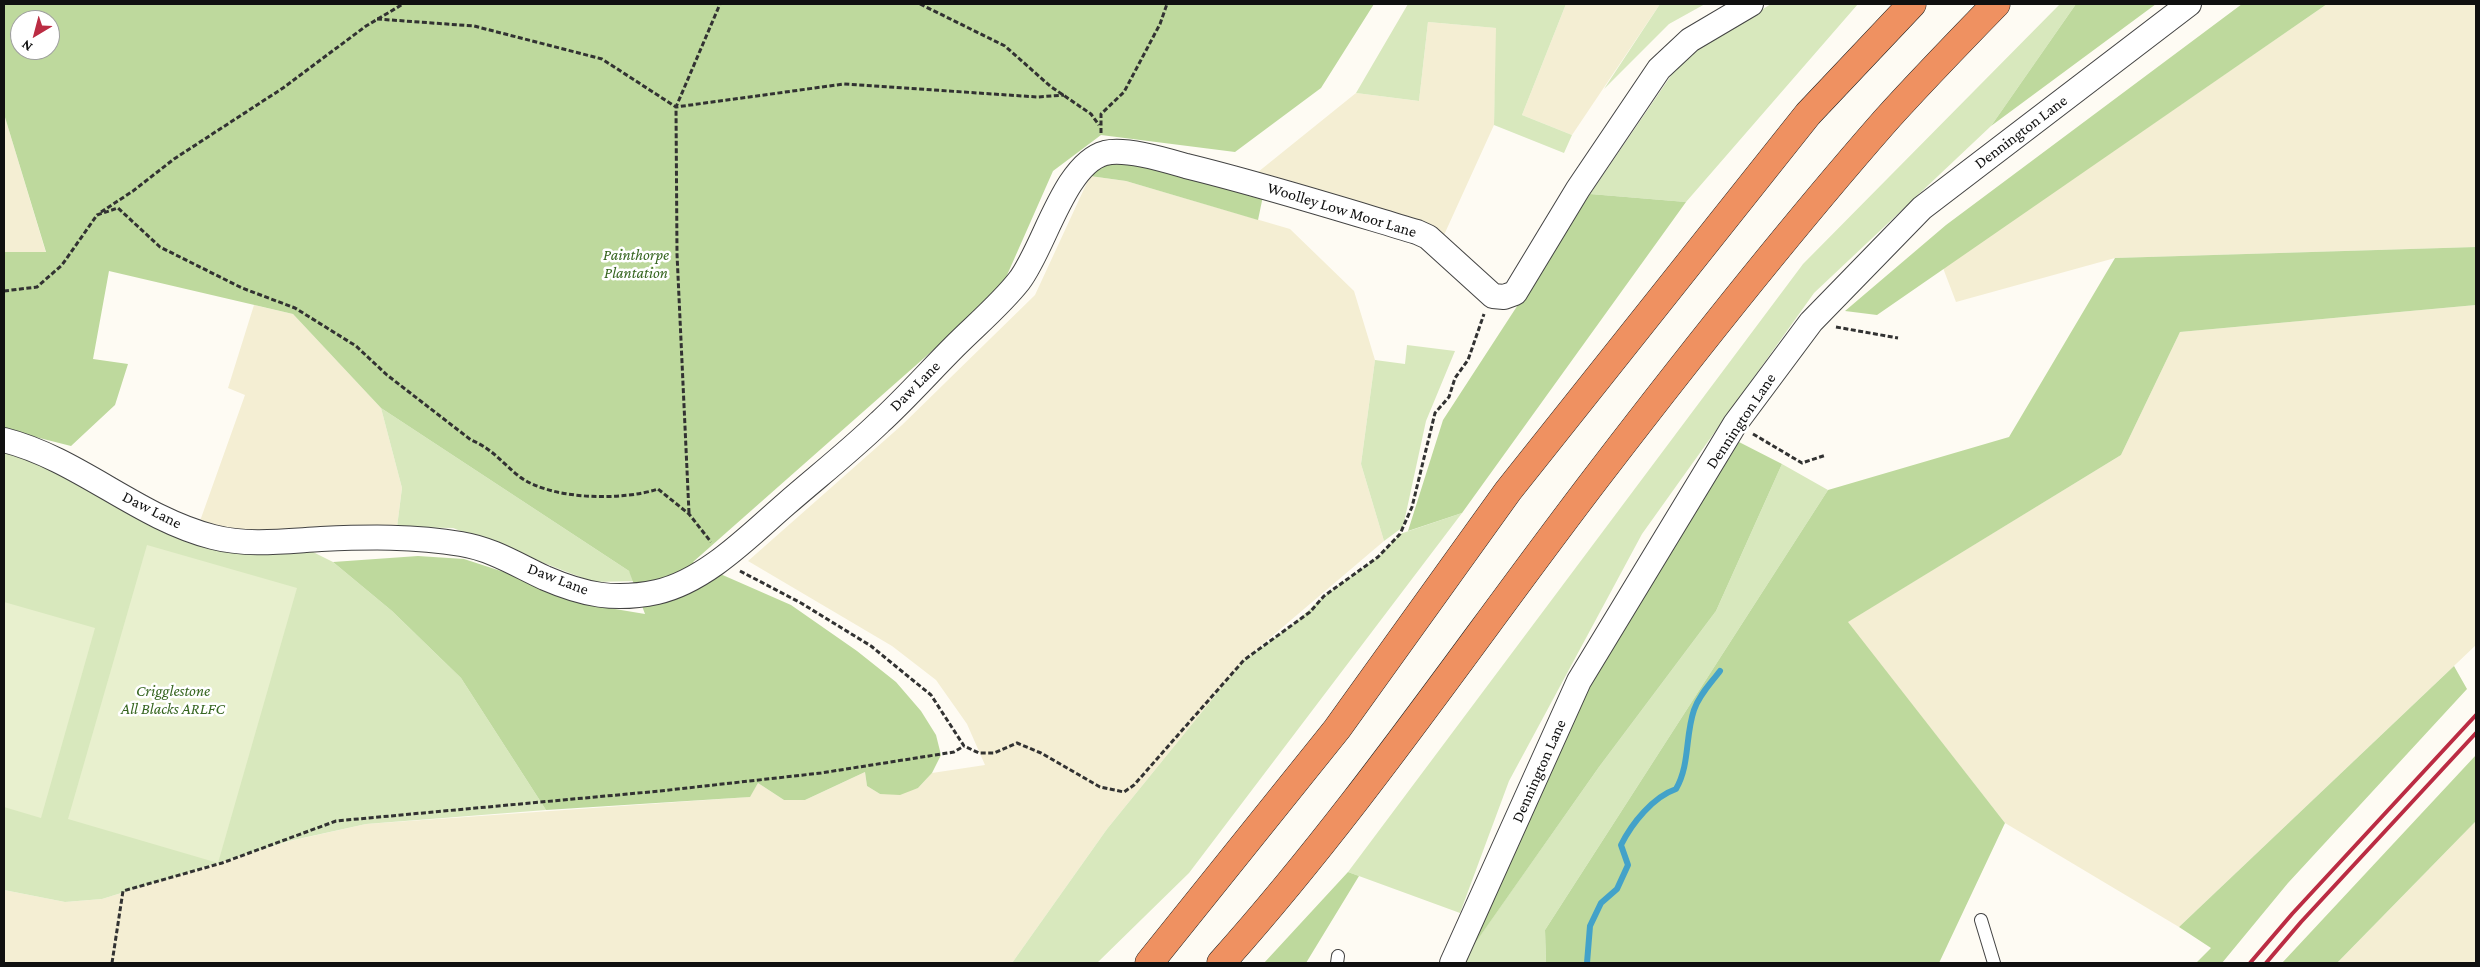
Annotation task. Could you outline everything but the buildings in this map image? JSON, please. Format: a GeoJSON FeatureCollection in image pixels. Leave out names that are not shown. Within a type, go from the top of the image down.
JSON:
{"type":"FeatureCollection","features":[{"type":"Feature","properties":{"kind":"highway"},"geometry":{"type":"LineString","coordinates":[[1149,963],[1337,729],[1508,492],[1808,114],[1912,4]]}},
{"type":"Feature","properties":{"kind":"highway"},"geometry":{"type":"LineString","coordinates":[[1221,963],[1372,781],[1599,474],[1735,301],[1886,120],[1996,4]]}},
{"type":"Feature","properties":{"kind":"street","name":"Woolley Low Moor Lane"},"geometry":{"type":"LineString","coordinates":[[1106,153],[1152,157],[1248,181],[1417,232],[1434,242],[1494,296],[1504,297],[1515,293],[1578,189],[1660,69],[1690,40],[1751,4]]}},
{"type":"Feature","properties":{"kind":"street","name":"Dennington Lane"},"geometry":{"type":"LineString","coordinates":[[1452,963],[1579,681],[1735,424],[1811,322],[1922,208],[2189,4]]}},
{"type":"Feature","properties":{"kind":"street","name":"Daw Lane"},"geometry":{"type":"LineString","coordinates":[[4,440],[54,460],[171,522],[215,538],[252,542],[368,537],[413,538],[466,544],[494,553],[574,589],[624,598],[676,586],[724,557],[880,422],[1020,280],[1073,178],[1091,159],[1106,153]]}},
{"type":"Feature","properties":{"kind":"lane"},"geometry":{"type":"LineString","coordinates":[[1981,920],[1994,963]]}},
{"type":"Feature","properties":{"kind":"path"},"geometry":{"type":"LineString","coordinates":[[97,215],[133,192],[174,159],[282,88],[377,19],[403,4]]}},
{"type":"Feature","properties":{"kind":"path"},"geometry":{"type":"LineString","coordinates":[[689,514],[677,254],[676,107],[720,4]]}},
{"type":"Feature","properties":{"kind":"path"},"geometry":{"type":"LineString","coordinates":[[920,4],[1005,46],[1050,86],[1091,114],[1100,125]]}},
{"type":"Feature","properties":{"kind":"path"},"geometry":{"type":"LineString","coordinates":[[1106,153],[1100,125],[1101,114],[1124,92],[1160,24],[1167,4]]}},
{"type":"Feature","properties":{"kind":"path"},"geometry":{"type":"LineString","coordinates":[[377,19],[474,26],[602,58],[676,107],[844,84],[1038,97],[1064,95]]}},
{"type":"Feature","properties":{"kind":"path"},"geometry":{"type":"LineString","coordinates":[[1811,322],[1898,338]]}},
{"type":"Feature","properties":{"kind":"path"},"geometry":{"type":"LineString","coordinates":[[1735,424],[1802,463],[1826,454]]}},
{"type":"Feature","properties":{"kind":"path"},"geometry":{"type":"LineString","coordinates":[[112,963],[123,891],[222,863],[336,821],[640,793],[821,772],[954,752],[964,746]]}},
{"type":"Feature","properties":{"kind":"shaded area"},"geometry":{"type":"Polygon","coordinates":[[[1566,4],[1660,4],[1572,135],[1522,115],[1566,4]]]}},
{"type":"Feature","properties":{"kind":"shaded area"},"geometry":{"type":"Polygon","coordinates":[[[2327,4],[2476,4],[2476,247],[2115,258],[1956,302],[1943,268],[2327,4]]]}},
{"type":"Feature","properties":{"kind":"shaded area"},"geometry":{"type":"Polygon","coordinates":[[[1428,22],[1497,28],[1494,125],[1444,235],[1258,172],[1356,93],[1419,101],[1428,22]]]}},
{"type":"Feature","properties":{"kind":"shaded area"},"geometry":{"type":"Polygon","coordinates":[[[4,114],[46,253],[4,252],[4,114]]]}},
{"type":"Feature","properties":{"kind":"shaded area"},"geometry":{"type":"Polygon","coordinates":[[[1090,176],[1126,181],[1290,229],[1354,291],[1375,360],[1361,464],[1384,541],[1244,660],[1107,829],[1012,963],[4,963],[4,890],[65,902],[102,899],[290,841],[366,824],[749,797],[758,783],[784,800],[805,800],[865,772],[867,786],[880,794],[918,788],[932,773],[985,765],[967,724],[936,680],[892,646],[748,561],[902,425],[1035,295],[1090,176]]]}},
{"type":"Feature","properties":{"kind":"shaded area"},"geometry":{"type":"Polygon","coordinates":[[[254,305],[293,314],[381,408],[402,488],[397,527],[253,535],[200,521],[245,395],[228,388],[254,305]]]}},
{"type":"Feature","properties":{"kind":"shaded area"},"geometry":{"type":"Polygon","coordinates":[[[2476,305],[2476,645],[2179,927],[2005,823],[1847,622],[2121,455],[2180,332],[2476,305]]]}},
{"type":"Feature","properties":{"kind":"shaded area"},"geometry":{"type":"Polygon","coordinates":[[[2476,821],[2476,963],[2337,963],[2476,821]]]}},
{"type":"Feature","properties":{"kind":"green space","name":"Painthorpe Plantation"},"geometry":{"type":"Polygon","coordinates":[[[4,4],[1374,4],[1321,88],[1235,152],[1101,135],[1053,171],[1000,291],[693,562],[791,605],[857,651],[896,682],[921,711],[936,735],[941,755],[932,773],[918,788],[900,795],[880,794],[867,786],[865,772],[805,800],[784,800],[758,783],[750,797],[546,810],[461,678],[392,611],[333,562],[418,556],[464,559],[507,573],[579,603],[645,614],[629,571],[381,408],[293,314],[109,271],[93,359],[128,364],[115,405],[71,446],[4,429],[4,252],[46,252],[4,114],[4,4]]]}},
{"type":"Feature","properties":{"kind":"green space"},"geometry":{"type":"Polygon","coordinates":[[[1408,4],[1566,4],[1522,115],[1572,135],[1564,153],[1494,125],[1496,28],[1428,22],[1419,101],[1356,93],[1408,4]]]}},
{"type":"Feature","properties":{"kind":"green space"},"geometry":{"type":"Polygon","coordinates":[[[1660,4],[1705,4],[1669,24],[1604,89],[1660,4]]]}},
{"type":"Feature","properties":{"kind":"green space"},"geometry":{"type":"Polygon","coordinates":[[[1771,4],[1858,4],[1686,202],[1590,194],[1683,58],[1771,4]]]}},
{"type":"Feature","properties":{"kind":"green space"},"geometry":{"type":"Polygon","coordinates":[[[2060,4],[2076,4],[1991,126],[1814,293],[1642,534],[1509,781],[1460,913],[1348,872],[1803,264],[2060,4]]]}},
{"type":"Feature","properties":{"kind":"green space"},"geometry":{"type":"Polygon","coordinates":[[[2076,4],[2156,4],[1991,126],[2076,4]]]}},
{"type":"Feature","properties":{"kind":"green space"},"geometry":{"type":"Polygon","coordinates":[[[2242,4],[2327,4],[1877,315],[1845,311],[1946,225],[2242,4]]]}},
{"type":"Feature","properties":{"kind":"green space"},"geometry":{"type":"Polygon","coordinates":[[[1104,162],[1126,162],[1263,196],[1258,220],[1126,181],[1090,176],[1104,162]]]}},
{"type":"Feature","properties":{"kind":"green space"},"geometry":{"type":"Polygon","coordinates":[[[1590,194],[1686,202],[1462,513],[1408,531],[1443,420],[1590,194]]]}},
{"type":"Feature","properties":{"kind":"green space"},"geometry":{"type":"Polygon","coordinates":[[[2476,247],[2476,305],[2180,332],[2121,455],[1848,622],[2005,823],[1939,963],[1546,963],[1545,930],[1828,490],[2009,437],[2115,258],[2476,247]]]}},
{"type":"Feature","properties":{"kind":"green space"},"geometry":{"type":"Polygon","coordinates":[[[1407,345],[1455,351],[1426,421],[1403,527],[1384,541],[1361,464],[1375,360],[1405,364],[1407,345]]]}},
{"type":"Feature","properties":{"kind":"green space"},"geometry":{"type":"Polygon","coordinates":[[[381,408],[629,571],[636,581],[593,582],[453,528],[397,527],[402,488],[381,408]]]}},
{"type":"Feature","properties":{"kind":"green space","name":"Crigglestone All Blacks ARLFC"},"geometry":{"type":"Polygon","coordinates":[[[4,440],[171,522],[291,541],[333,562],[392,611],[461,678],[546,810],[366,824],[289,841],[102,899],[65,902],[4,890],[4,440]]]}},
{"type":"Feature","properties":{"kind":"green space"},"geometry":{"type":"Polygon","coordinates":[[[1739,442],[1782,464],[1716,611],[1599,767],[1471,949],[1588,685],[1739,442]]]}},
{"type":"Feature","properties":{"kind":"green space"},"geometry":{"type":"Polygon","coordinates":[[[1782,464],[1828,490],[1545,930],[1546,963],[1465,963],[1470,950],[1599,767],[1716,611],[1782,464]]]}},
{"type":"Feature","properties":{"kind":"green space"},"geometry":{"type":"Polygon","coordinates":[[[1462,513],[1189,873],[1097,963],[1012,963],[1107,829],[1244,660],[1296,622],[1324,596],[1378,557],[1400,534],[1462,513]]]}},
{"type":"Feature","properties":{"kind":"green space"},"geometry":{"type":"Polygon","coordinates":[[[147,545],[297,588],[218,863],[68,819],[147,545]]]}},
{"type":"Feature","properties":{"kind":"green space"},"geometry":{"type":"Polygon","coordinates":[[[4,602],[95,628],[41,818],[4,807],[4,602]]]}},
{"type":"Feature","properties":{"kind":"green space"},"geometry":{"type":"Polygon","coordinates":[[[2454,666],[2467,689],[2288,883],[2222,963],[2196,963],[2211,948],[2179,927],[2454,666]]]}},
{"type":"Feature","properties":{"kind":"green space"},"geometry":{"type":"Polygon","coordinates":[[[2476,755],[2476,821],[2337,963],[2282,963],[2476,755]]]}},
{"type":"Feature","properties":{"kind":"green space"},"geometry":{"type":"Polygon","coordinates":[[[1348,872],[1359,876],[1306,963],[1264,963],[1348,872]]]}},
{"type":"Feature","properties":{"kind":"waterway"},"geometry":{"type":"LineString","coordinates":[[1587,963],[1590,926],[1601,903],[1617,889],[1628,865],[1621,845],[1631,828],[1651,804],[1676,789],[1683,770],[1694,710],[1702,694],[1720,671]]}},
{"type":"Feature","properties":{"kind":"railway"},"geometry":{"type":"LineString","coordinates":[[2250,963],[2292,914],[2476,715]]}},
{"type":"Feature","properties":{"kind":"railway"},"geometry":{"type":"LineString","coordinates":[[2266,963],[2301,922],[2476,733]]}}]}
